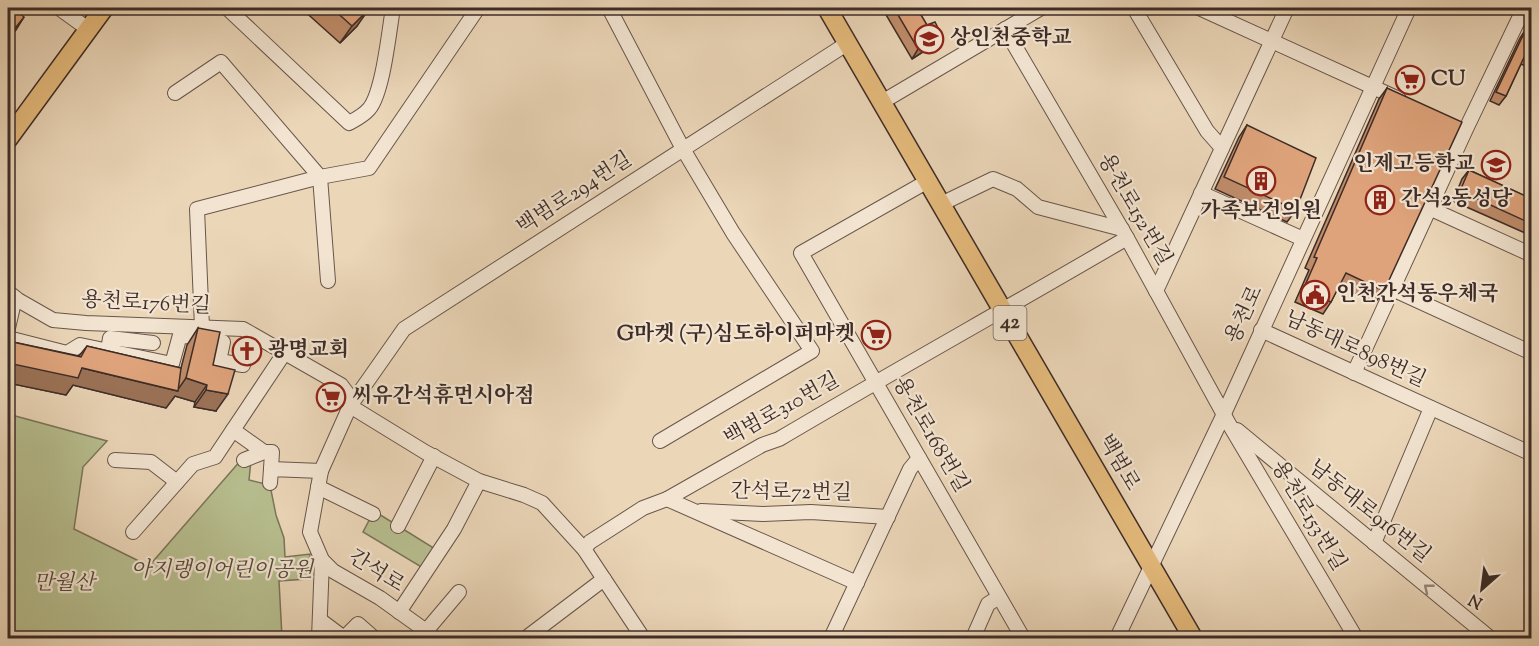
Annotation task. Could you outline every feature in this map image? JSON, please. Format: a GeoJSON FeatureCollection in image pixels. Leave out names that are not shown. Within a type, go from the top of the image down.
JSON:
{"type":"FeatureCollection","features":[{"type":"Feature","properties":{"kind":"main road"},"geometry":{"type":"LineString","coordinates":[[8,139],[104,8]]}},
{"type":"Feature","properties":{"kind":"main road","name":"백범로"},"geometry":{"type":"LineString","coordinates":[[827,8],[1193,639]]}},
{"type":"Feature","properties":{"kind":"street"},"geometry":{"type":"LineString","coordinates":[[59,8],[88,29]]}},
{"type":"Feature","properties":{"kind":"street"},"geometry":{"type":"LineString","coordinates":[[227,8],[349,123],[371,108],[381,81],[393,8]]}},
{"type":"Feature","properties":{"kind":"street"},"geometry":{"type":"LineString","coordinates":[[202,327],[197,209],[320,177],[369,168],[478,8]]}},
{"type":"Feature","properties":{"kind":"street"},"geometry":{"type":"LineString","coordinates":[[609,8],[683,149],[733,233],[812,351],[660,441]]}},
{"type":"Feature","properties":{"kind":"street"},"geometry":{"type":"LineString","coordinates":[[882,102],[1041,8]]}},
{"type":"Feature","properties":{"kind":"street"},"geometry":{"type":"LineString","coordinates":[[1134,8],[1207,131],[1222,148]]}},
{"type":"Feature","properties":{"kind":"street"},"geometry":{"type":"LineString","coordinates":[[1199,8],[1414,106]]}},
{"type":"Feature","properties":{"kind":"street"},"geometry":{"type":"LineString","coordinates":[[1156,291],[1287,8]]}},
{"type":"Feature","properties":{"kind":"street","name":"용천로"},"geometry":{"type":"LineString","coordinates":[[1117,639],[1151,565],[1225,418],[1262,330],[1409,8]]}},
{"type":"Feature","properties":{"kind":"street"},"geometry":{"type":"LineString","coordinates":[[1354,373],[1430,208],[1461,127],[1520,28],[1524,8]]}},
{"type":"Feature","properties":{"kind":"street","name":"용천로152번길"},"geometry":{"type":"LineString","coordinates":[[1005,29],[1124,233],[1225,418]]}},
{"type":"Feature","properties":{"kind":"street","name":"백범로294번길"},"geometry":{"type":"LineString","coordinates":[[350,406],[404,329],[848,43]]}},
{"type":"Feature","properties":{"kind":"street"},"geometry":{"type":"LineString","coordinates":[[175,93],[221,62],[320,177],[328,281]]}},
{"type":"Feature","properties":{"kind":"street"},"geometry":{"type":"LineString","coordinates":[[941,204],[993,179],[1017,189],[1038,207],[1124,233]]}},
{"type":"Feature","properties":{"kind":"street","name":"용천로168번길"},"geometry":{"type":"LineString","coordinates":[[928,181],[801,253],[1023,639]]}},
{"type":"Feature","properties":{"kind":"street"},"geometry":{"type":"LineString","coordinates":[[1201,193],[1303,239]]}},
{"type":"Feature","properties":{"kind":"street"},"geometry":{"type":"LineString","coordinates":[[1430,208],[1532,255]]}},
{"type":"Feature","properties":{"kind":"street"},"geometry":{"type":"LineString","coordinates":[[1003,310],[1124,233]]}},
{"type":"Feature","properties":{"kind":"street"},"geometry":{"type":"LineString","coordinates":[[1392,289],[1532,353]]}},
{"type":"Feature","properties":{"kind":"street"},"geometry":{"type":"LineString","coordinates":[[8,328],[11,295]]}},
{"type":"Feature","properties":{"kind":"street","name":"용천로176번길"},"geometry":{"type":"LineString","coordinates":[[11,295],[53,320],[243,329],[341,384],[350,397],[350,406]]}},
{"type":"Feature","properties":{"kind":"street","name":"백범로310번길"},"geometry":{"type":"LineString","coordinates":[[584,549],[590,542],[643,508],[667,499],[762,445],[779,439],[1003,310]]}},
{"type":"Feature","properties":{"kind":"street","name":"남동대로898번길"},"geometry":{"type":"LineString","coordinates":[[1262,330],[1532,454]]}},
{"type":"Feature","properties":{"kind":"street"},"geometry":{"type":"LineString","coordinates":[[8,338],[67,352],[80,345],[172,364],[180,335],[223,342],[219,361],[243,365]]}},
{"type":"Feature","properties":{"kind":"street"},"geometry":{"type":"LineString","coordinates":[[108,351],[110,338],[153,343]]}},
{"type":"Feature","properties":{"kind":"street"},"geometry":{"type":"LineString","coordinates":[[133,532],[193,464],[215,457],[285,352]]}},
{"type":"Feature","properties":{"kind":"street"},"geometry":{"type":"LineString","coordinates":[[350,406],[479,480],[542,503],[584,549],[643,639]]}},
{"type":"Feature","properties":{"kind":"street","name":"간석로"},"geometry":{"type":"LineString","coordinates":[[350,406],[321,471],[318,487],[310,532],[322,560],[333,570],[380,598],[430,635],[459,592]]}},
{"type":"Feature","properties":{"kind":"street","name":"남동대로898번길"},"geometry":{"type":"LineString","coordinates":[[1374,543],[1431,408]]}},
{"type":"Feature","properties":{"kind":"street","name":"남동대로916번길"},"geometry":{"type":"LineString","coordinates":[[1225,418],[1490,639]]}},
{"type":"Feature","properties":{"kind":"street","name":"용천로153번길"},"geometry":{"type":"LineString","coordinates":[[1225,418],[1356,639]]}},
{"type":"Feature","properties":{"kind":"street"},"geometry":{"type":"LineString","coordinates":[[233,430],[264,452]]}},
{"type":"Feature","properties":{"kind":"street"},"geometry":{"type":"LineString","coordinates":[[244,460],[264,452],[272,452],[270,483]]}},
{"type":"Feature","properties":{"kind":"street"},"geometry":{"type":"LineString","coordinates":[[398,526],[434,456]]}},
{"type":"Feature","properties":{"kind":"street"},"geometry":{"type":"LineString","coordinates":[[831,639],[910,469],[919,458]]}},
{"type":"Feature","properties":{"kind":"street"},"geometry":{"type":"LineString","coordinates":[[115,460],[151,462],[177,482]]}},
{"type":"Feature","properties":{"kind":"street"},"geometry":{"type":"LineString","coordinates":[[271,469],[321,471]]}},
{"type":"Feature","properties":{"kind":"street"},"geometry":{"type":"LineString","coordinates":[[399,612],[454,529],[479,480]]}},
{"type":"Feature","properties":{"kind":"street"},"geometry":{"type":"LineString","coordinates":[[318,487],[373,514]]}},
{"type":"Feature","properties":{"kind":"street","name":"간석로72번길"},"geometry":{"type":"LineString","coordinates":[[667,499],[856,583]]}},
{"type":"Feature","properties":{"kind":"street","name":"간석로72번길"},"geometry":{"type":"LineString","coordinates":[[694,511],[763,514],[811,512],[888,517]]}},
{"type":"Feature","properties":{"kind":"street"},"geometry":{"type":"LineString","coordinates":[[319,639],[322,560]]}},
{"type":"Feature","properties":{"kind":"street"},"geometry":{"type":"LineString","coordinates":[[526,639],[604,579]]}},
{"type":"Feature","properties":{"kind":"street"},"geometry":{"type":"LineString","coordinates":[[973,639],[988,604],[999,597]]}},
{"type":"Feature","properties":{"kind":"street"},"geometry":{"type":"LineString","coordinates":[[320,620],[344,639],[358,624],[374,639]]}},
{"type":"Feature","properties":{"kind":"green space"},"geometry":{"type":"Polygon","coordinates":[[[8,414],[107,441],[83,467],[74,529],[149,566],[241,460],[251,460],[249,480],[270,485],[276,515],[284,538],[285,557],[310,554],[307,579],[279,581],[282,637],[297,638],[8,638],[8,414]]]}},
{"type":"Feature","properties":{"kind":"green space"},"geometry":{"type":"Polygon","coordinates":[[[374,511],[440,552],[428,571],[363,532],[374,511]]]}},
{"type":"Feature","properties":{"kind":"building"},"geometry":{"type":"Polygon","coordinates":[[[8,8],[13,8],[24,17],[8,37],[8,8]]]}},
{"type":"Feature","properties":{"kind":"building"},"geometry":{"type":"Polygon","coordinates":[[[332,8],[367,8],[369,9],[352,26],[332,8]]]}},
{"type":"Feature","properties":{"kind":"building"},"geometry":{"type":"Polygon","coordinates":[[[894,8],[917,8],[927,25],[935,22],[941,34],[918,49],[894,8]]]}},
{"type":"Feature","properties":{"kind":"building"},"geometry":{"type":"Polygon","coordinates":[[[1526,29],[1532,31],[1532,57],[1526,53],[1506,96],[1496,92],[1526,29]]]}},
{"type":"Feature","properties":{"kind":"building","name":"간석2동성당"},"geometry":{"type":"Polygon","coordinates":[[[1387,88],[1462,122],[1384,291],[1346,273],[1331,302],[1303,290],[1317,258],[1314,257],[1387,88]]]}},
{"type":"Feature","properties":{"kind":"building","name":"가족보건의원"},"geometry":{"type":"Polygon","coordinates":[[[1247,125],[1316,158],[1296,210],[1224,177],[1247,125]]]}},
{"type":"Feature","properties":{"kind":"building"},"geometry":{"type":"Polygon","coordinates":[[[1469,170],[1532,199],[1532,224],[1460,191],[1469,170]]]}},
{"type":"Feature","properties":{"kind":"building"},"geometry":{"type":"Polygon","coordinates":[[[198,328],[220,332],[213,365],[235,370],[228,394],[206,390],[207,385],[186,378],[198,328]]]}},
{"type":"Feature","properties":{"kind":"building"},"geometry":{"type":"Polygon","coordinates":[[[8,341],[81,357],[87,346],[181,368],[178,391],[82,368],[78,378],[8,363],[8,341]]]}},
{"type":"Feature","properties":{"kind":"place","name":"상인천중학교"},"geometry":{"type":"Point","coordinates":[929,39]}},
{"type":"Feature","properties":{"kind":"place","name":"CU"},"geometry":{"type":"Point","coordinates":[1410,80]}},
{"type":"Feature","properties":{"kind":"place","name":"인제고등학교"},"geometry":{"type":"Point","coordinates":[1496,165]}},
{"type":"Feature","properties":{"kind":"place","name":"가족보건의원"},"geometry":{"type":"Point","coordinates":[1261,181]}},
{"type":"Feature","properties":{"kind":"place","name":"간석2동성당"},"geometry":{"type":"Point","coordinates":[1380,200]}},
{"type":"Feature","properties":{"kind":"place","name":"인천간석동우체국"},"geometry":{"type":"Point","coordinates":[1315,295]}},
{"type":"Feature","properties":{"kind":"place","name":"G마켓 (구)심도하이퍼마켓"},"geometry":{"type":"Point","coordinates":[876,335]}},
{"type":"Feature","properties":{"kind":"place","name":"광명교회"},"geometry":{"type":"Point","coordinates":[247,351]}},
{"type":"Feature","properties":{"kind":"place","name":"씨유간석휴먼시아점"},"geometry":{"type":"Point","coordinates":[331,397]}},
{"type":"Feature","properties":{"kind":"park label","name":"아지랭이어린이공원"},"geometry":{"type":"Point","coordinates":[222,571]}},
{"type":"Feature","properties":{"kind":"park label","name":"만월산"},"geometry":{"type":"Point","coordinates":[64,584]}}]}
